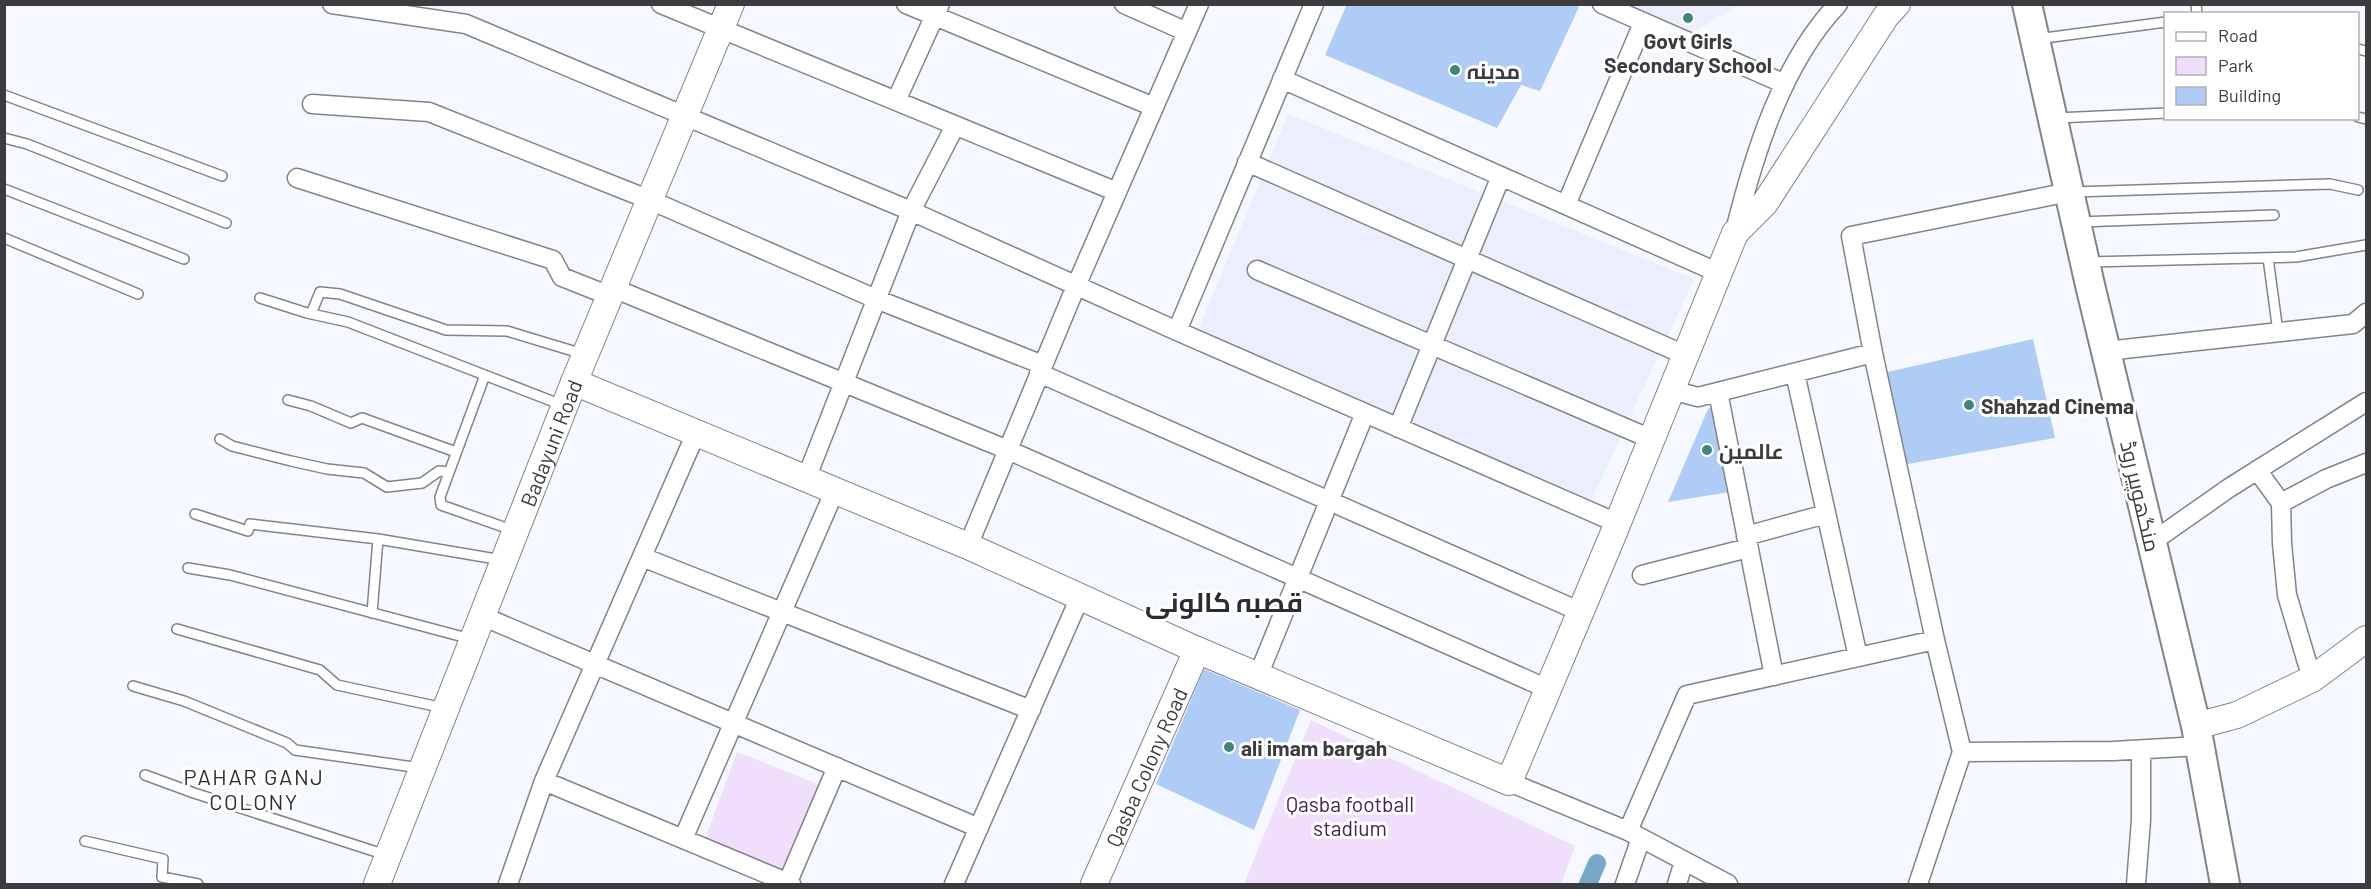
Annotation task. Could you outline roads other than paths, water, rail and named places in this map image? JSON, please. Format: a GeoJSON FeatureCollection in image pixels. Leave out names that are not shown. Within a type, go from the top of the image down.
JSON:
{"type":"FeatureCollection","features":[{"type":"Feature","properties":{"kind":"main road","name":"منگھوپیر روڈ"},"geometry":{"type":"LineString","coordinates":[[2027,4],[2085,262],[2198,736],[2225,885]]}},
{"type":"Feature","properties":{"kind":"street"},"geometry":{"type":"LineString","coordinates":[[332,4],[466,24],[911,211],[1178,332],[1617,523]]}},
{"type":"Feature","properties":{"kind":"street"},"geometry":{"type":"LineString","coordinates":[[661,4],[1117,192]]}},
{"type":"Feature","properties":{"kind":"street","name":"Badayuni Road"},"geometry":{"type":"LineString","coordinates":[[377,885],[574,382],[732,4]]}},
{"type":"Feature","properties":{"kind":"street"},"geometry":{"type":"LineString","coordinates":[[906,4],[937,11],[1154,107]]}},
{"type":"Feature","properties":{"kind":"street"},"geometry":{"type":"LineString","coordinates":[[1125,4],[1187,32]]}},
{"type":"Feature","properties":{"kind":"street"},"geometry":{"type":"LineString","coordinates":[[968,546],[1076,286],[1199,4]]}},
{"type":"Feature","properties":{"kind":"street"},"geometry":{"type":"LineString","coordinates":[[1178,332],[1314,4]]}},
{"type":"Feature","properties":{"kind":"street"},"geometry":{"type":"LineString","coordinates":[[1602,4],[1785,84]]}},
{"type":"Feature","properties":{"kind":"street"},"geometry":{"type":"LineString","coordinates":[[1509,782],[1581,612],[1735,233],[1749,177],[1785,84],[1818,26],[1838,4]]}},
{"type":"Feature","properties":{"kind":"street"},"geometry":{"type":"LineString","coordinates":[[1735,233],[1765,203],[1886,16],[1897,4]]}},
{"type":"Feature","properties":{"kind":"street"},"geometry":{"type":"LineString","coordinates":[[896,101],[937,11]]}},
{"type":"Feature","properties":{"kind":"street"},"geometry":{"type":"LineString","coordinates":[[1566,205],[1643,22]]}},
{"type":"Feature","properties":{"kind":"street"},"geometry":{"type":"LineString","coordinates":[[1282,79],[1719,273]]}},
{"type":"Feature","properties":{"kind":"street"},"geometry":{"type":"LineString","coordinates":[[312,104],[429,112],[650,200],[1041,369],[1329,501],[1581,612]]}},
{"type":"Feature","properties":{"kind":"street"},"geometry":{"type":"LineString","coordinates":[[806,478],[911,211],[955,126]]}},
{"type":"Feature","properties":{"kind":"street"},"geometry":{"type":"LineString","coordinates":[[1247,162],[1685,355]]}},
{"type":"Feature","properties":{"kind":"street"},"geometry":{"type":"LineString","coordinates":[[1398,428],[1501,176]]}},
{"type":"Feature","properties":{"kind":"street"},"geometry":{"type":"LineString","coordinates":[[297,178],[553,260],[562,277],[611,292],[1008,450],[1548,689]]}},
{"type":"Feature","properties":{"kind":"street"},"geometry":{"type":"LineString","coordinates":[[1918,885],[1962,752],[1935,640],[1873,353],[1851,236],[2069,192]]}},
{"type":"Feature","properties":{"kind":"street"},"geometry":{"type":"LineString","coordinates":[[1257,270],[1651,439]]}},
{"type":"Feature","properties":{"kind":"street"},"geometry":{"type":"LineString","coordinates":[[2106,351],[2353,324],[2367,313]]}},
{"type":"Feature","properties":{"kind":"street"},"geometry":{"type":"LineString","coordinates":[[1671,390],[1698,397],[1873,353]]}},
{"type":"Feature","properties":{"kind":"street"},"geometry":{"type":"LineString","coordinates":[[1795,373],[1858,657]]}},
{"type":"Feature","properties":{"kind":"street"},"geometry":{"type":"LineString","coordinates":[[574,382],[968,546],[1197,650],[1634,835],[1728,885]]}},
{"type":"Feature","properties":{"kind":"street"},"geometry":{"type":"LineString","coordinates":[[1718,393],[1774,676]]}},
{"type":"Feature","properties":{"kind":"street"},"geometry":{"type":"LineString","coordinates":[[2152,542],[2257,470],[2367,402]]}},
{"type":"Feature","properties":{"kind":"street"},"geometry":{"type":"LineString","coordinates":[[1258,676],[1365,413]]}},
{"type":"Feature","properties":{"kind":"street"},"geometry":{"type":"LineString","coordinates":[[508,885],[544,781],[696,433]]}},
{"type":"Feature","properties":{"kind":"street"},"geometry":{"type":"LineString","coordinates":[[2281,503],[2325,479],[2367,463]]}},
{"type":"Feature","properties":{"kind":"street"},"geometry":{"type":"LineString","coordinates":[[2257,470],[2281,503],[2282,543],[2288,595],[2312,679]]}},
{"type":"Feature","properties":{"kind":"street"},"geometry":{"type":"LineString","coordinates":[[683,839],[835,490]]}},
{"type":"Feature","properties":{"kind":"street"},"geometry":{"type":"LineString","coordinates":[[1642,575],[1826,514]]}},
{"type":"Feature","properties":{"kind":"street"},"geometry":{"type":"LineString","coordinates":[[642,557],[1031,710]]}},
{"type":"Feature","properties":{"kind":"street"},"geometry":{"type":"LineString","coordinates":[[954,885],[1080,597]]}},
{"type":"Feature","properties":{"kind":"street"},"geometry":{"type":"LineString","coordinates":[[482,616],[979,828]]}},
{"type":"Feature","properties":{"kind":"street"},"geometry":{"type":"LineString","coordinates":[[1962,752],[2141,750],[2198,736],[2312,679],[2367,639]]}},
{"type":"Feature","properties":{"kind":"street"},"geometry":{"type":"LineString","coordinates":[[1625,885],[1634,835],[1687,695],[1935,640]]}},
{"type":"Feature","properties":{"kind":"street","name":"Qasba Colony Road"},"geometry":{"type":"LineString","coordinates":[[1100,883],[1197,650]]}},
{"type":"Feature","properties":{"kind":"street"},"geometry":{"type":"LineString","coordinates":[[2136,885],[2141,820],[2141,750]]}},
{"type":"Feature","properties":{"kind":"street"},"geometry":{"type":"LineString","coordinates":[[544,781],[788,884],[837,767]]}},
{"type":"Feature","properties":{"kind":"street"},"geometry":{"type":"LineString","coordinates":[[1677,885],[1684,861]]}},
{"type":"Feature","properties":{"kind":"lane"},"geometry":{"type":"LineString","coordinates":[[2035,39],[2164,22]]}},
{"type":"Feature","properties":{"kind":"lane"},"geometry":{"type":"LineString","coordinates":[[5,97],[222,176]]}},
{"type":"Feature","properties":{"kind":"lane"},"geometry":{"type":"LineString","coordinates":[[2052,118],[2164,113]]}},
{"type":"Feature","properties":{"kind":"lane"},"geometry":{"type":"LineString","coordinates":[[4,138],[27,144],[226,223]]}},
{"type":"Feature","properties":{"kind":"lane"},"geometry":{"type":"LineString","coordinates":[[2069,192],[2330,184],[2358,190]]}},
{"type":"Feature","properties":{"kind":"lane"},"geometry":{"type":"LineString","coordinates":[[4,189],[184,259]]}},
{"type":"Feature","properties":{"kind":"lane"},"geometry":{"type":"LineString","coordinates":[[2076,222],[2274,215]]}},
{"type":"Feature","properties":{"kind":"lane"},"geometry":{"type":"LineString","coordinates":[[4,238],[138,294]]}},
{"type":"Feature","properties":{"kind":"lane"},"geometry":{"type":"LineString","coordinates":[[2085,262],[2296,257],[2367,245]]}},
{"type":"Feature","properties":{"kind":"lane"},"geometry":{"type":"LineString","coordinates":[[2268,258],[2278,332]]}},
{"type":"Feature","properties":{"kind":"lane"},"geometry":{"type":"LineString","coordinates":[[310,314],[320,292],[340,294],[446,330],[507,331],[585,355]]}},
{"type":"Feature","properties":{"kind":"lane"},"geometry":{"type":"LineString","coordinates":[[260,298],[310,314],[348,322],[565,406]]}},
{"type":"Feature","properties":{"kind":"lane"},"geometry":{"type":"LineString","coordinates":[[485,375],[440,497],[441,505],[516,531]]}},
{"type":"Feature","properties":{"kind":"lane"},"geometry":{"type":"LineString","coordinates":[[288,400],[311,406],[351,423],[362,418],[456,452]]}},
{"type":"Feature","properties":{"kind":"lane"},"geometry":{"type":"LineString","coordinates":[[220,438],[232,446],[291,461],[327,469],[364,473],[387,486],[422,483],[439,471],[449,472]]}},
{"type":"Feature","properties":{"kind":"lane"},"geometry":{"type":"LineString","coordinates":[[195,514],[248,531],[250,524],[378,539],[504,561]]}},
{"type":"Feature","properties":{"kind":"lane"},"geometry":{"type":"LineString","coordinates":[[372,613],[378,539]]}},
{"type":"Feature","properties":{"kind":"lane"},"geometry":{"type":"LineString","coordinates":[[188,568],[230,575],[473,640]]}},
{"type":"Feature","properties":{"kind":"lane"},"geometry":{"type":"LineString","coordinates":[[177,629],[320,670],[337,685],[446,709]]}},
{"type":"Feature","properties":{"kind":"lane"},"geometry":{"type":"LineString","coordinates":[[132,686],[184,701],[287,743],[294,750],[423,768]]}},
{"type":"Feature","properties":{"kind":"lane"},"geometry":{"type":"LineString","coordinates":[[145,774],[194,793],[389,855]]}},
{"type":"Feature","properties":{"kind":"lane"},"geometry":{"type":"LineString","coordinates":[[86,841],[163,859],[162,877],[198,885]]}},
{"type":"Feature","properties":{"kind":"waterway"},"geometry":{"type":"LineString","coordinates":[[1588,884],[1597,863]]}},
{"type":"Feature","properties":{"kind":"place","name":"Govt Girls Secondary School"},"geometry":{"type":"Point","coordinates":[1688,18]}},
{"type":"Feature","properties":{"kind":"place","name":"مدینہ"},"geometry":{"type":"Point","coordinates":[1455,70]}},
{"type":"Feature","properties":{"kind":"place","name":"Shahzad Cinema"},"geometry":{"type":"Point","coordinates":[1969,405]}},
{"type":"Feature","properties":{"kind":"place","name":"عالمین"},"geometry":{"type":"Point","coordinates":[1707,450]}},
{"type":"Feature","properties":{"kind":"place","name":"ali imam bargah"},"geometry":{"type":"Point","coordinates":[1229,747]}},
{"type":"Feature","properties":{"kind":"district","name":"قصبہ کالونی"},"geometry":{"type":"Point","coordinates":[1224,601]}},
{"type":"Feature","properties":{"kind":"district","name":"PAHAR GANJ COLONY"},"geometry":{"type":"Point","coordinates":[254,788]}},
{"type":"Feature","properties":{"kind":"park label","name":"Qasba football stadium"},"geometry":{"type":"Point","coordinates":[1350,815]}}]}
